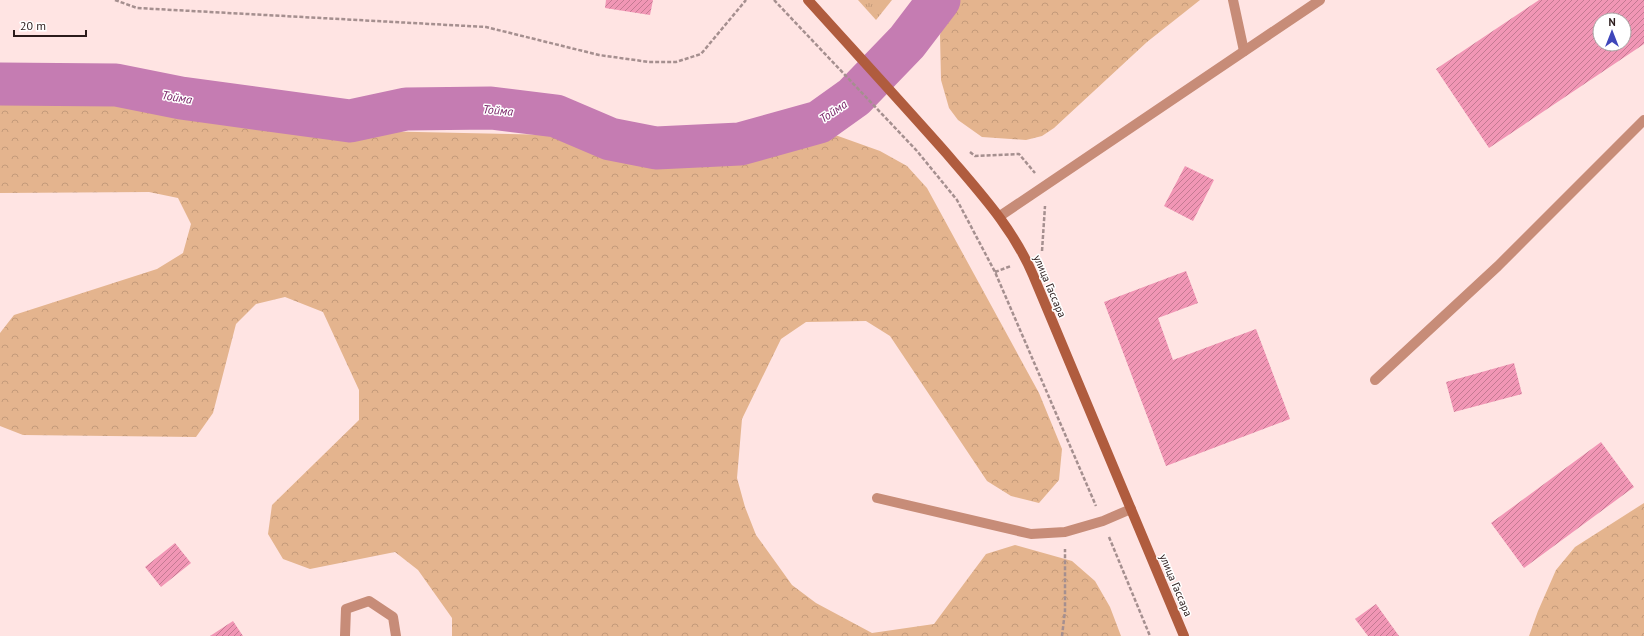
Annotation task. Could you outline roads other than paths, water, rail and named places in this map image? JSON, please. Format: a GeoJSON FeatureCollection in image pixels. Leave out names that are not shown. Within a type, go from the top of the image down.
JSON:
{"type":"FeatureCollection","features":[{"type":"Feature","properties":{"kind":"main road","name":"улица Гассара"},"geometry":{"type":"LineString","coordinates":[[808,0],[932,137],[1000,216],[1027,260],[1184,636]]}},
{"type":"Feature","properties":{"kind":"street"},"geometry":{"type":"LineString","coordinates":[[1234,0],[1244,51]]}},
{"type":"Feature","properties":{"kind":"street"},"geometry":{"type":"LineString","coordinates":[[1000,216],[1320,0]]}},
{"type":"Feature","properties":{"kind":"street"},"geometry":{"type":"LineString","coordinates":[[1375,380],[1498,266],[1644,120]]}},
{"type":"Feature","properties":{"kind":"street"},"geometry":{"type":"LineString","coordinates":[[878,498],[1031,534],[1065,532],[1102,520],[1131,508]]}},
{"type":"Feature","properties":{"kind":"street"},"geometry":{"type":"LineString","coordinates":[[345,636],[346,609],[369,601],[393,617],[396,636]]}},
{"type":"Feature","properties":{"kind":"waterway","name":"Тойма"},"geometry":{"type":"LineString","coordinates":[[0,84],[116,85],[181,98],[350,121],[406,109],[491,108],[556,116],[610,139],[656,148],[740,144],[819,122],[854,97],[907,42],[939,0]]}}]}
